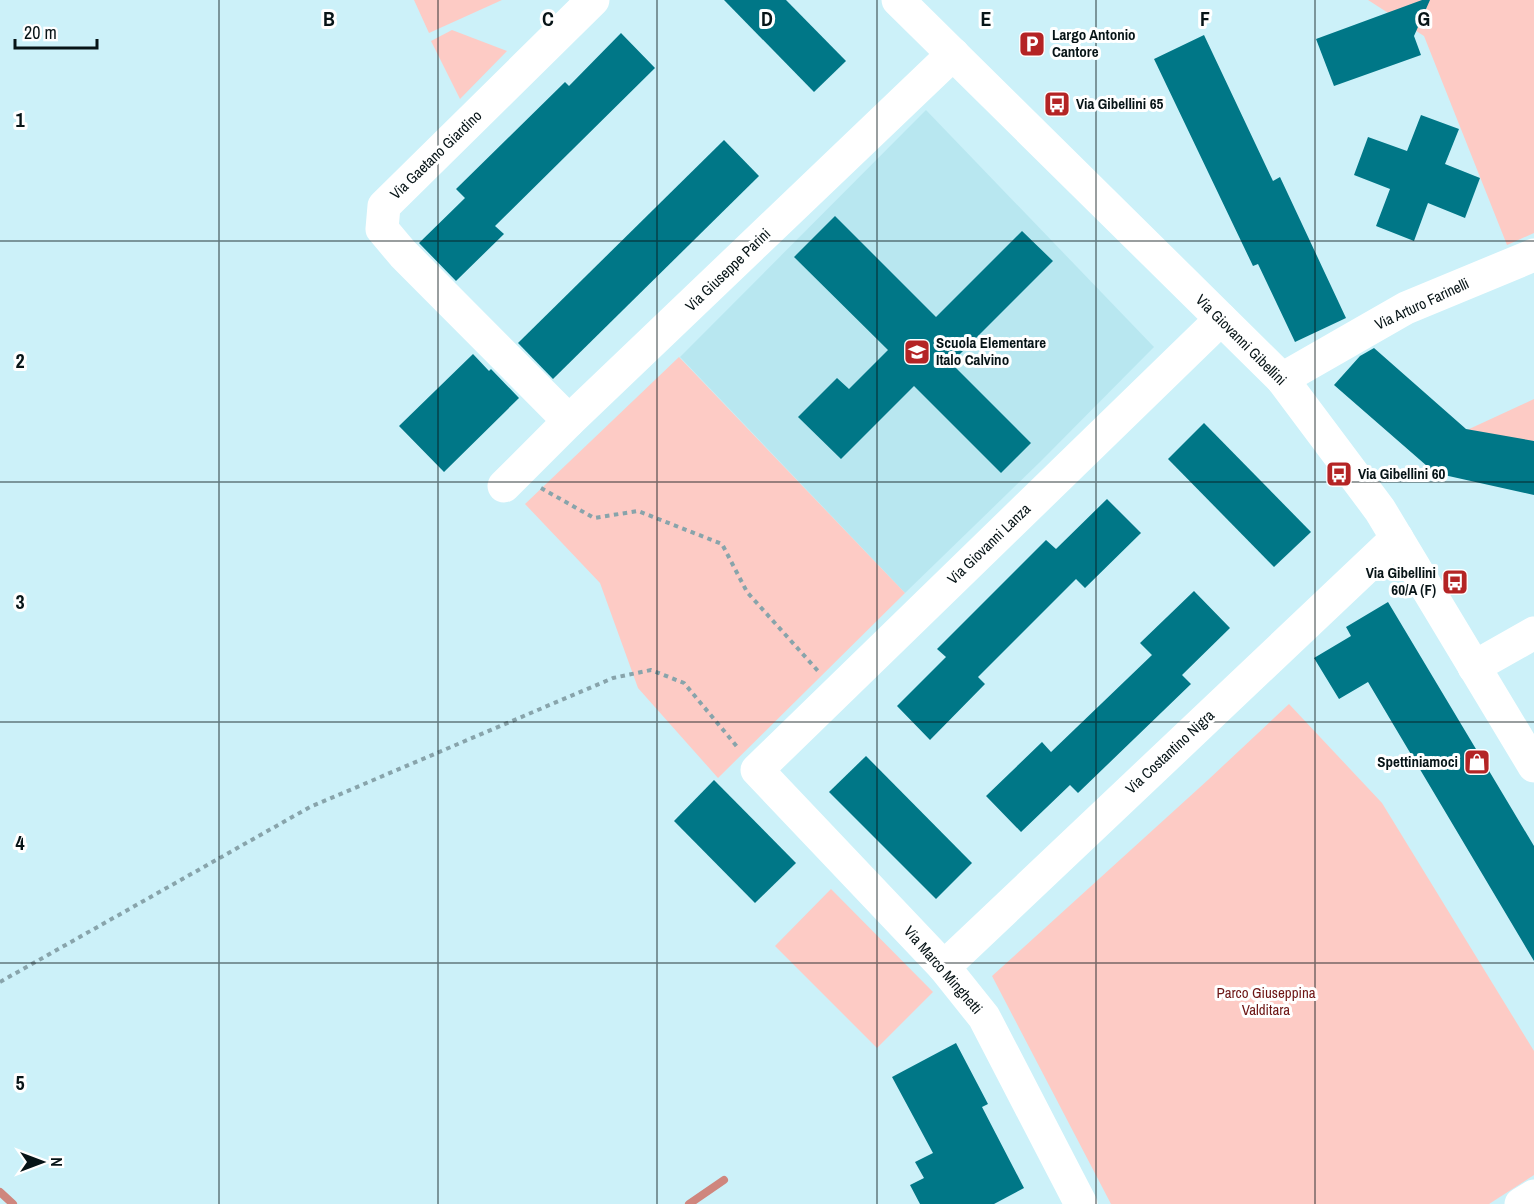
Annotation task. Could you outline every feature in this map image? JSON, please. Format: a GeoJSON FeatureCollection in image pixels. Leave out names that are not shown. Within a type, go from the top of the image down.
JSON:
{"type":"FeatureCollection","features":[{"type":"Feature","properties":{"kind":"street","name":"Via Gaetano Giardino"},"geometry":{"type":"LineString","coordinates":[[569,421],[403,254],[382,229],[384,206],[593,0]]}},
{"type":"Feature","properties":{"kind":"street","name":"Via Giovanni Gibellini"},"geometry":{"type":"LineString","coordinates":[[898,0],[1282,379],[1380,510],[1534,766]]}},
{"type":"Feature","properties":{"kind":"street","name":"Via Giuseppe Parini"},"geometry":{"type":"LineString","coordinates":[[504,486],[953,54]]}},
{"type":"Feature","properties":{"kind":"street","name":"Via Arturo Farinelli"},"geometry":{"type":"LineString","coordinates":[[1282,379],[1406,308],[1534,255]]}},
{"type":"Feature","properties":{"kind":"street","name":"Via Giovanni Lanza"},"geometry":{"type":"LineString","coordinates":[[757,770],[1221,319]]}},
{"type":"Feature","properties":{"kind":"street","name":"Via Costantino Nigra"},"geometry":{"type":"LineString","coordinates":[[944,967],[1397,538]]}},
{"type":"Feature","properties":{"kind":"street"},"geometry":{"type":"LineString","coordinates":[[1474,667],[1534,633]]}},
{"type":"Feature","properties":{"kind":"street","name":"Via Marco Minghetti"},"geometry":{"type":"LineString","coordinates":[[757,770],[944,967],[977,1009],[1081,1204]]}},
{"type":"Feature","properties":{"kind":"street"},"geometry":{"type":"LineString","coordinates":[[1521,1204],[1534,1196]]}},
{"type":"Feature","properties":{"kind":"path"},"geometry":{"type":"LineString","coordinates":[[538,486],[594,518],[638,511],[722,544],[747,592],[837,692]]}},
{"type":"Feature","properties":{"kind":"path"},"geometry":{"type":"LineString","coordinates":[[0,982],[310,807],[613,678],[651,670],[684,684],[757,770]]}},
{"type":"Feature","properties":{"kind":"shaded area","name":"Scuola Elementare Italo Calvino"},"geometry":{"type":"Polygon","coordinates":[[[926,110],[1154,347],[905,593],[680,357],[926,110]]]}},
{"type":"Feature","properties":{"kind":"green space"},"geometry":{"type":"Polygon","coordinates":[[[414,0],[502,0],[429,33],[414,0]]]}},
{"type":"Feature","properties":{"kind":"green space"},"geometry":{"type":"Polygon","coordinates":[[[1368,0],[1534,0],[1534,233],[1507,245],[1424,36],[1368,0]]]}},
{"type":"Feature","properties":{"kind":"green space"},"geometry":{"type":"Polygon","coordinates":[[[452,30],[507,51],[460,99],[431,41],[452,30]]]}},
{"type":"Feature","properties":{"kind":"green space"},"geometry":{"type":"Polygon","coordinates":[[[679,357],[905,593],[718,778],[638,688],[600,583],[525,504],[679,357]]]}},
{"type":"Feature","properties":{"kind":"green space"},"geometry":{"type":"Polygon","coordinates":[[[1534,399],[1534,442],[1467,430],[1534,399]]]}},
{"type":"Feature","properties":{"kind":"green space","name":"Parco Giuseppina Valditara"},"geometry":{"type":"Polygon","coordinates":[[[1289,704],[1382,803],[1534,1051],[1534,1175],[1489,1204],[1111,1204],[992,976],[1289,704]]]}},
{"type":"Feature","properties":{"kind":"green space"},"geometry":{"type":"Polygon","coordinates":[[[831,889],[933,992],[877,1048],[775,946],[831,889]]]}},
{"type":"Feature","properties":{"kind":"building"},"geometry":{"type":"Polygon","coordinates":[[[724,0],[786,0],[846,61],[814,92],[724,0]]]}},
{"type":"Feature","properties":{"kind":"building"},"geometry":{"type":"Polygon","coordinates":[[[1422,0],[1430,0],[1414,36],[1421,55],[1334,86],[1316,39],[1422,0]]]}},
{"type":"Feature","properties":{"kind":"building"},"geometry":{"type":"Polygon","coordinates":[[[621,33],[655,68],[495,226],[504,234],[456,281],[419,243],[465,198],[456,189],[565,82],[569,86],[621,33]]]}},
{"type":"Feature","properties":{"kind":"building"},"geometry":{"type":"Polygon","coordinates":[[[1204,35],[1273,181],[1280,177],[1346,318],[1295,342],[1258,264],[1253,266],[1154,59],[1204,35]]]}},
{"type":"Feature","properties":{"kind":"building"},"geometry":{"type":"Polygon","coordinates":[[[1421,115],[1459,129],[1445,164],[1480,178],[1465,218],[1428,203],[1414,241],[1376,226],[1390,189],[1354,175],[1368,137],[1407,151],[1421,115]]]}},
{"type":"Feature","properties":{"kind":"building"},"geometry":{"type":"Polygon","coordinates":[[[724,140],[759,176],[553,379],[518,343],[724,140]]]}},
{"type":"Feature","properties":{"kind":"building"},"geometry":{"type":"Polygon","coordinates":[[[835,216],[936,317],[1022,231],[1053,261],[951,363],[1031,443],[1001,473],[914,386],[841,459],[798,417],[837,378],[849,389],[888,350],[794,257],[835,216]]]}},
{"type":"Feature","properties":{"kind":"building"},"geometry":{"type":"Polygon","coordinates":[[[1374,348],[1466,429],[1534,441],[1534,495],[1435,473],[1334,385],[1360,356],[1374,348]]]}},
{"type":"Feature","properties":{"kind":"building"},"geometry":{"type":"Polygon","coordinates":[[[473,354],[519,398],[444,472],[399,426],[473,354]]]}},
{"type":"Feature","properties":{"kind":"building"},"geometry":{"type":"Polygon","coordinates":[[[1204,423],[1311,532],[1274,567],[1168,459],[1204,423]]]}},
{"type":"Feature","properties":{"kind":"building"},"geometry":{"type":"Polygon","coordinates":[[[1107,499],[1141,533],[1085,588],[1076,579],[978,677],[985,684],[930,740],[897,706],[946,657],[937,649],[1046,540],[1056,549],[1107,499]]]}},
{"type":"Feature","properties":{"kind":"building"},"geometry":{"type":"Polygon","coordinates":[[[1194,591],[1230,628],[1182,675],[1191,684],[1078,793],[1070,785],[1021,832],[986,796],[1042,742],[1051,752],[1152,655],[1140,643],[1194,591]]]}},
{"type":"Feature","properties":{"kind":"building"},"geometry":{"type":"Polygon","coordinates":[[[1388,602],[1534,846],[1534,961],[1368,682],[1339,699],[1314,658],[1351,636],[1346,627],[1388,602]]]}},
{"type":"Feature","properties":{"kind":"building"},"geometry":{"type":"Polygon","coordinates":[[[866,756],[972,863],[936,899],[829,792],[866,756]]]}},
{"type":"Feature","properties":{"kind":"building"},"geometry":{"type":"Polygon","coordinates":[[[714,780],[796,863],[755,903],[674,821],[714,780]]]}},
{"type":"Feature","properties":{"kind":"building"},"geometry":{"type":"Polygon","coordinates":[[[956,1043],[988,1104],[982,1107],[1024,1188],[994,1204],[920,1204],[910,1185],[924,1178],[915,1162],[933,1153],[892,1077],[956,1043]]]}},
{"type":"Feature","properties":{"kind":"waterway"},"geometry":{"type":"LineString","coordinates":[[689,1204],[724,1180]]}},
{"type":"Feature","properties":{"kind":"waterway"},"geometry":{"type":"LineString","coordinates":[[0,1192],[13,1204]]}},
{"type":"Feature","properties":{"kind":"place","name":"Largo Antonio Cantore"},"geometry":{"type":"Point","coordinates":[1032,44]}},
{"type":"Feature","properties":{"kind":"place","name":"Via Gibellini 65"},"geometry":{"type":"Point","coordinates":[1057,104]}},
{"type":"Feature","properties":{"kind":"place","name":"Scuola Elementare Italo Calvino"},"geometry":{"type":"Point","coordinates":[917,352]}},
{"type":"Feature","properties":{"kind":"place","name":"Via Gibellini 60"},"geometry":{"type":"Point","coordinates":[1339,474]}},
{"type":"Feature","properties":{"kind":"place","name":"Via Gibellini 60/A (F)"},"geometry":{"type":"Point","coordinates":[1455,582]}},
{"type":"Feature","properties":{"kind":"place","name":"Spettiniamoci"},"geometry":{"type":"Point","coordinates":[1477,762]}}]}
